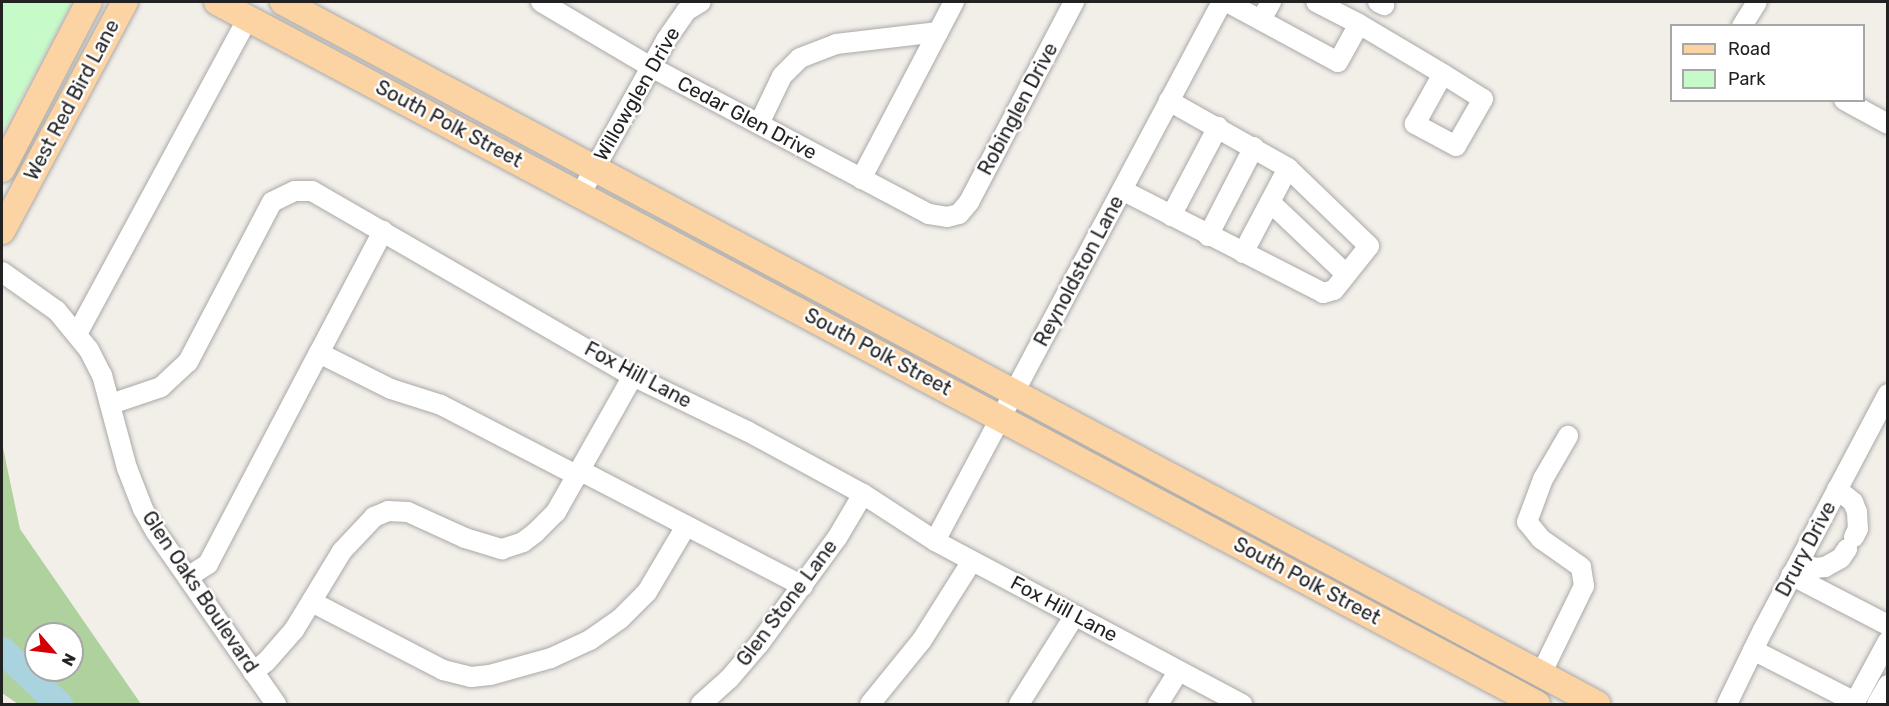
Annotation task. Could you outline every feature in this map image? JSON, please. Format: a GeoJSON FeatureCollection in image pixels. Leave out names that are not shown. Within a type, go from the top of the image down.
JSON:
{"type":"FeatureCollection","features":[{"type":"Feature","properties":{"kind":"main road","name":"West Red Bird Lane"},"geometry":{"type":"LineString","coordinates":[[2,169],[89,2]]}},
{"type":"Feature","properties":{"kind":"main road","name":"West Red Bird Lane"},"geometry":{"type":"LineString","coordinates":[[2,231],[125,2]]}},
{"type":"Feature","properties":{"kind":"main road","name":"South Polk Street"},"geometry":{"type":"LineString","coordinates":[[218,2],[1537,705]]}},
{"type":"Feature","properties":{"kind":"main road","name":"South Polk Street"},"geometry":{"type":"LineString","coordinates":[[283,2],[1016,392],[1591,703]]}},
{"type":"Feature","properties":{"kind":"street","name":"Cedar Glen Drive"},"geometry":{"type":"LineString","coordinates":[[541,2],[561,7],[651,67],[929,214],[947,217],[959,214]]}},
{"type":"Feature","properties":{"kind":"street","name":"Willowglen Drive"},"geometry":{"type":"LineString","coordinates":[[581,194],[651,67],[686,11],[701,2]]}},
{"type":"Feature","properties":{"kind":"street"},"geometry":{"type":"LineString","coordinates":[[861,179],[954,2]]}},
{"type":"Feature","properties":{"kind":"street","name":"Robinglen Drive"},"geometry":{"type":"LineString","coordinates":[[959,214],[969,201],[1074,2]]}},
{"type":"Feature","properties":{"kind":"street","name":"Reynoldston Lane"},"geometry":{"type":"LineString","coordinates":[[935,541],[1222,2]]}},
{"type":"Feature","properties":{"kind":"street"},"geometry":{"type":"LineString","coordinates":[[1227,2],[1338,62],[1359,24]]}},
{"type":"Feature","properties":{"kind":"street"},"geometry":{"type":"LineString","coordinates":[[1262,20],[1271,2]]}},
{"type":"Feature","properties":{"kind":"street"},"geometry":{"type":"LineString","coordinates":[[1316,2],[1359,24],[1443,74]]}},
{"type":"Feature","properties":{"kind":"street"},"geometry":{"type":"LineString","coordinates":[[1743,24],[1757,2]]}},
{"type":"Feature","properties":{"kind":"street"},"geometry":{"type":"LineString","coordinates":[[77,334],[248,18]]}},
{"type":"Feature","properties":{"kind":"street"},"geometry":{"type":"LineString","coordinates":[[759,124],[782,76],[800,58],[836,44],[938,32]]}},
{"type":"Feature","properties":{"kind":"street"},"geometry":{"type":"LineString","coordinates":[[1122,190],[1323,293],[1334,290],[1370,246],[1288,168],[1169,101]]}},
{"type":"Feature","properties":{"kind":"street"},"geometry":{"type":"LineString","coordinates":[[1848,102],[1887,124]]}},
{"type":"Feature","properties":{"kind":"street"},"geometry":{"type":"LineString","coordinates":[[1171,216],[1218,127]]}},
{"type":"Feature","properties":{"kind":"street"},"geometry":{"type":"LineString","coordinates":[[1208,236],[1254,147]]}},
{"type":"Feature","properties":{"kind":"street"},"geometry":{"type":"LineString","coordinates":[[1243,253],[1288,168]]}},
{"type":"Feature","properties":{"kind":"street","name":"Fox Hill Lane"},"geometry":{"type":"LineString","coordinates":[[111,404],[161,387],[188,362],[264,213],[272,202],[285,193],[312,191],[633,376],[747,431],[863,495],[935,541],[1242,705]]}},
{"type":"Feature","properties":{"kind":"street"},"geometry":{"type":"LineString","coordinates":[[1270,202],[1346,274]]}},
{"type":"Feature","properties":{"kind":"street"},"geometry":{"type":"LineString","coordinates":[[188,577],[208,564],[383,231]]}},
{"type":"Feature","properties":{"kind":"street","name":"Glen Oaks Boulevard"},"geometry":{"type":"LineString","coordinates":[[2,272],[44,300],[77,334],[98,364],[127,468],[143,509],[276,705]]}},
{"type":"Feature","properties":{"kind":"street"},"geometry":{"type":"LineString","coordinates":[[318,353],[391,389],[441,405],[802,586]]}},
{"type":"Feature","properties":{"kind":"street"},"geometry":{"type":"LineString","coordinates":[[253,672],[266,662],[294,630],[342,551],[374,517],[388,511],[408,513],[465,538],[502,549],[523,542],[546,524],[579,473],[633,376]]}},
{"type":"Feature","properties":{"kind":"street","name":"Drury Drive"},"geometry":{"type":"LineString","coordinates":[[1727,705],[1753,650],[1887,394]]}},
{"type":"Feature","properties":{"kind":"street"},"geometry":{"type":"LineString","coordinates":[[1541,674],[1584,586],[1581,567],[1541,539],[1527,522],[1543,479],[1568,436]]}},
{"type":"Feature","properties":{"kind":"street"},"geometry":{"type":"LineString","coordinates":[[1795,569],[1825,567],[1841,558],[1858,529],[1857,512],[1852,502],[1837,489]]}},
{"type":"Feature","properties":{"kind":"street","name":"Glen Stone Lane"},"geometry":{"type":"LineString","coordinates":[[701,705],[759,644],[802,586],[863,495]]}},
{"type":"Feature","properties":{"kind":"street"},"geometry":{"type":"LineString","coordinates":[[312,602],[443,670],[471,677],[490,675],[551,657],[590,640],[620,619],[647,592],[686,526]]}},
{"type":"Feature","properties":{"kind":"street"},"geometry":{"type":"LineString","coordinates":[[870,705],[921,640],[972,561]]}},
{"type":"Feature","properties":{"kind":"street"},"geometry":{"type":"LineString","coordinates":[[1795,569],[1887,626]]}},
{"type":"Feature","properties":{"kind":"street"},"geometry":{"type":"LineString","coordinates":[[1019,705],[1075,615]]}},
{"type":"Feature","properties":{"kind":"street"},"geometry":{"type":"LineString","coordinates":[[1753,650],[1855,702],[1887,640]]}},
{"type":"Feature","properties":{"kind":"street"},"geometry":{"type":"LineString","coordinates":[[1158,705],[1179,671]]}},
{"type":"Feature","properties":{"kind":"street"},"geometry":{"type":"LineString","coordinates":[[1877,705],[1887,685]]}},
{"type":"Feature","properties":{"kind":"green space"},"geometry":{"type":"Polygon","coordinates":[[[2,2],[72,2],[2,134],[2,2]]]}},
{"type":"Feature","properties":{"kind":"green space"},"geometry":{"type":"Polygon","coordinates":[[[2,443],[20,529],[141,704],[18,704],[2,693],[2,443]]]}},
{"type":"Feature","properties":{"kind":"waterway"},"geometry":{"type":"LineString","coordinates":[[2,650],[59,704]]}}]}
